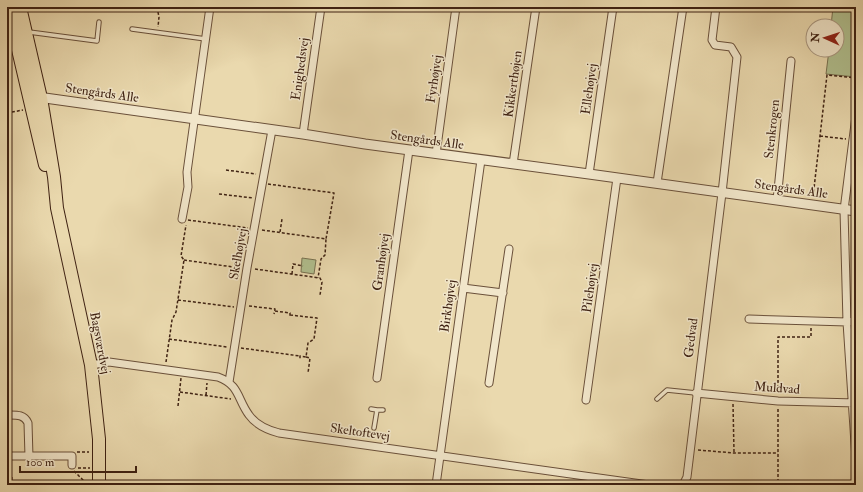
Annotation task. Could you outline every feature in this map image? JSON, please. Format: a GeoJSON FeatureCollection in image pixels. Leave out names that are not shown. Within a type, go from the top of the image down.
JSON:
{"type":"FeatureCollection","features":[{"type":"Feature","properties":{"kind":"main road","name":"Bagsværdvej"},"geometry":{"type":"LineString","coordinates":[[8,7],[54,171],[57,208],[92,365],[99,452],[99,485]]}},
{"type":"Feature","properties":{"kind":"main road","name":"Bagsværdvej"},"geometry":{"type":"LineString","coordinates":[[20,7],[26,31],[34,103]]}},
{"type":"Feature","properties":{"kind":"street"},"geometry":{"type":"LineString","coordinates":[[182,219],[188,187],[187,172],[210,7]]}},
{"type":"Feature","properties":{"kind":"street","name":"Enighedsvej"},"geometry":{"type":"LineString","coordinates":[[303,134],[321,7]]}},
{"type":"Feature","properties":{"kind":"street","name":"Fyrhøjvej"},"geometry":{"type":"LineString","coordinates":[[436,154],[456,7]]}},
{"type":"Feature","properties":{"kind":"street","name":"Kikkerthøjen"},"geometry":{"type":"LineString","coordinates":[[513,164],[536,7]]}},
{"type":"Feature","properties":{"kind":"street","name":"Ellehøjvej"},"geometry":{"type":"LineString","coordinates":[[589,174],[613,7]]}},
{"type":"Feature","properties":{"kind":"street"},"geometry":{"type":"LineString","coordinates":[[657,183],[683,7]]}},
{"type":"Feature","properties":{"kind":"street"},"geometry":{"type":"LineString","coordinates":[[716,7],[712,40],[715,45],[731,47],[737,57],[722,193]]}},
{"type":"Feature","properties":{"kind":"street","name":"Stenkrogen"},"geometry":{"type":"LineString","coordinates":[[777,200],[791,61]]}},
{"type":"Feature","properties":{"kind":"street","name":"Stengårds Alle"},"geometry":{"type":"LineString","coordinates":[[34,103],[195,120],[303,134],[436,154],[657,183],[856,212]]}},
{"type":"Feature","properties":{"kind":"street"},"geometry":{"type":"LineString","coordinates":[[856,116],[853,140],[853,170],[844,210],[847,322],[854,403],[856,459]]}},
{"type":"Feature","properties":{"kind":"street","name":"Skelhøjvej"},"geometry":{"type":"LineString","coordinates":[[229,382],[247,268],[272,130]]}},
{"type":"Feature","properties":{"kind":"street","name":"Granhøjvej"},"geometry":{"type":"LineString","coordinates":[[377,378],[409,150]]}},
{"type":"Feature","properties":{"kind":"street","name":"Birkhøjvej"},"geometry":{"type":"LineString","coordinates":[[436,485],[481,160]]}},
{"type":"Feature","properties":{"kind":"street","name":"Pilehøjvej"},"geometry":{"type":"LineString","coordinates":[[586,400],[617,178]]}},
{"type":"Feature","properties":{"kind":"street","name":"Gedvad"},"geometry":{"type":"LineString","coordinates":[[683,485],[687,477],[696,392],[722,193]]}},
{"type":"Feature","properties":{"kind":"street"},"geometry":{"type":"LineString","coordinates":[[490,383],[510,249]]}},
{"type":"Feature","properties":{"kind":"street"},"geometry":{"type":"LineString","coordinates":[[463,288],[503,293]]}},
{"type":"Feature","properties":{"kind":"street"},"geometry":{"type":"LineString","coordinates":[[749,320],[856,321]]}},
{"type":"Feature","properties":{"kind":"street"},"geometry":{"type":"LineString","coordinates":[[92,365],[110,362],[208,376],[229,382]]}},
{"type":"Feature","properties":{"kind":"street","name":"Skeltoftevej"},"geometry":{"type":"LineString","coordinates":[[229,382],[236,389],[250,416],[266,429],[279,433],[649,485]]}},
{"type":"Feature","properties":{"kind":"street","name":"Muldvad"},"geometry":{"type":"LineString","coordinates":[[696,392],[778,400],[854,403]]}},
{"type":"Feature","properties":{"kind":"street"},"geometry":{"type":"LineString","coordinates":[[7,415],[20,415],[26,419],[28,423],[29,457]]}},
{"type":"Feature","properties":{"kind":"street"},"geometry":{"type":"LineString","coordinates":[[7,456],[72,456],[72,465]]}},
{"type":"Feature","properties":{"kind":"lane"},"geometry":{"type":"LineString","coordinates":[[26,31],[97,41],[99,22]]}},
{"type":"Feature","properties":{"kind":"lane"},"geometry":{"type":"LineString","coordinates":[[132,28],[206,39]]}},
{"type":"Feature","properties":{"kind":"lane"},"geometry":{"type":"LineString","coordinates":[[657,399],[667,390],[696,392]]}},
{"type":"Feature","properties":{"kind":"lane"},"geometry":{"type":"LineString","coordinates":[[371,409],[383,410]]}},
{"type":"Feature","properties":{"kind":"lane"},"geometry":{"type":"LineString","coordinates":[[374,428],[377,410]]}},
{"type":"Feature","properties":{"kind":"path"},"geometry":{"type":"LineString","coordinates":[[157,7],[159,17],[157,32]]}},
{"type":"Feature","properties":{"kind":"path"},"geometry":{"type":"LineString","coordinates":[[812,205],[827,75],[856,78]]}},
{"type":"Feature","properties":{"kind":"path"},"geometry":{"type":"LineString","coordinates":[[7,114],[34,103]]}},
{"type":"Feature","properties":{"kind":"path"},"geometry":{"type":"LineString","coordinates":[[820,136],[853,140]]}},
{"type":"Feature","properties":{"kind":"path"},"geometry":{"type":"LineString","coordinates":[[226,170],[263,179],[276,186],[334,193],[326,239],[325,255],[321,259],[318,278]]}},
{"type":"Feature","properties":{"kind":"path"},"geometry":{"type":"LineString","coordinates":[[219,194],[260,199]]}},
{"type":"Feature","properties":{"kind":"path"},"geometry":{"type":"LineString","coordinates":[[280,232],[282,219]]}},
{"type":"Feature","properties":{"kind":"path"},"geometry":{"type":"LineString","coordinates":[[164,370],[172,320],[176,312],[178,300],[184,260],[181,256],[187,220],[254,229],[285,235],[326,239]]}},
{"type":"Feature","properties":{"kind":"path"},"geometry":{"type":"LineString","coordinates":[[184,260],[247,268],[264,272],[320,278],[322,282],[320,295]]}},
{"type":"Feature","properties":{"kind":"path"},"geometry":{"type":"LineString","coordinates":[[292,274],[293,264],[303,266]]}},
{"type":"Feature","properties":{"kind":"path"},"geometry":{"type":"LineString","coordinates":[[178,300],[275,309],[274,311],[290,314],[290,316],[317,318],[314,339],[308,343],[306,357]]}},
{"type":"Feature","properties":{"kind":"path"},"geometry":{"type":"LineString","coordinates":[[778,485],[778,337],[811,337],[811,321]]}},
{"type":"Feature","properties":{"kind":"path"},"geometry":{"type":"LineString","coordinates":[[169,339],[306,357],[310,358],[308,373]]}},
{"type":"Feature","properties":{"kind":"path"},"geometry":{"type":"LineString","coordinates":[[178,406],[182,372]]}},
{"type":"Feature","properties":{"kind":"path"},"geometry":{"type":"LineString","coordinates":[[206,395],[208,376]]}},
{"type":"Feature","properties":{"kind":"path"},"geometry":{"type":"LineString","coordinates":[[180,392],[241,400]]}},
{"type":"Feature","properties":{"kind":"path"},"geometry":{"type":"LineString","coordinates":[[733,396],[734,453]]}},
{"type":"Feature","properties":{"kind":"path"},"geometry":{"type":"LineString","coordinates":[[690,449],[734,453],[778,453]]}},
{"type":"Feature","properties":{"kind":"path"},"geometry":{"type":"LineString","coordinates":[[72,456],[72,452],[99,452]]}},
{"type":"Feature","properties":{"kind":"path"},"geometry":{"type":"LineString","coordinates":[[88,485],[72,468],[99,468]]}},
{"type":"Feature","properties":{"kind":"path"},"geometry":{"type":"LineString","coordinates":[[11,485],[12,477]]}},
{"type":"Feature","properties":{"kind":"green space"},"geometry":{"type":"Polygon","coordinates":[[[833,7],[856,7],[856,77],[826,74],[828,58],[845,58],[845,18],[832,18],[833,7]]]}},
{"type":"Feature","properties":{"kind":"green space"},"geometry":{"type":"Polygon","coordinates":[[[302,258],[316,260],[314,274],[301,272],[302,258]]]}}]}
